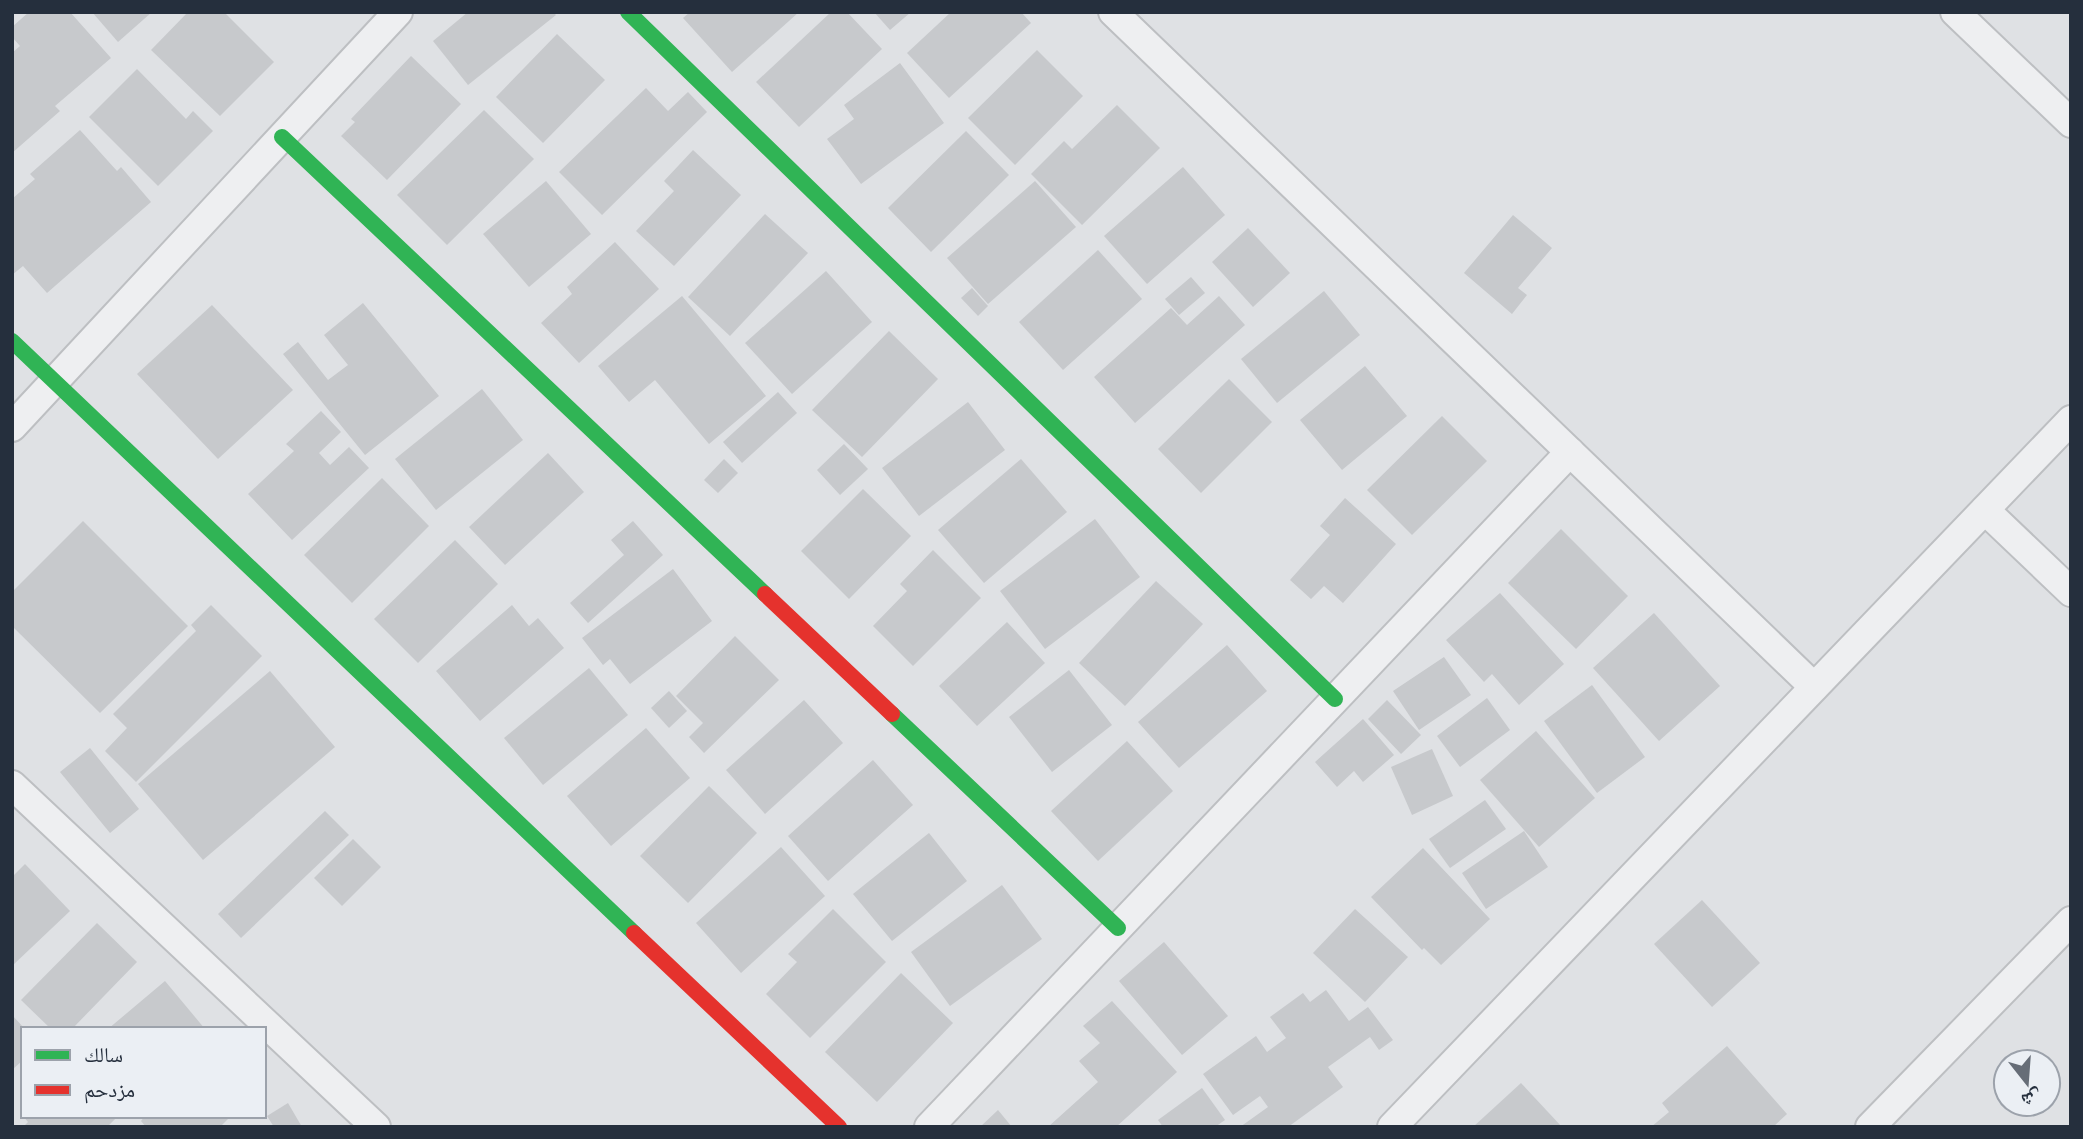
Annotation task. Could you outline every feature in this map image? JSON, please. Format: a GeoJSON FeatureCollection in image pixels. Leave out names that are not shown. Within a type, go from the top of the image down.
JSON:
{"type":"FeatureCollection","features":[{"type":"Feature","properties":{"kind":"street"},"geometry":{"type":"LineString","coordinates":[[12,427],[398,12]]}},
{"type":"Feature","properties":{"kind":"street"},"geometry":{"type":"LineString","coordinates":[[628,12],[1335,699]]}},
{"type":"Feature","properties":{"kind":"street"},"geometry":{"type":"LineString","coordinates":[[1113,12],[1814,687]]}},
{"type":"Feature","properties":{"kind":"street"},"geometry":{"type":"LineString","coordinates":[[1955,12],[2071,123]]}},
{"type":"Feature","properties":{"kind":"street"},"geometry":{"type":"LineString","coordinates":[[282,137],[1118,928]]}},
{"type":"Feature","properties":{"kind":"street"},"geometry":{"type":"LineString","coordinates":[[12,341],[839,1127]]}},
{"type":"Feature","properties":{"kind":"street"},"geometry":{"type":"LineString","coordinates":[[1392,1127],[2071,420]]}},
{"type":"Feature","properties":{"kind":"street"},"geometry":{"type":"LineString","coordinates":[[929,1127],[1570,452]]}},
{"type":"Feature","properties":{"kind":"street"},"geometry":{"type":"LineString","coordinates":[[1985,510],[2071,592]]}},
{"type":"Feature","properties":{"kind":"street"},"geometry":{"type":"LineString","coordinates":[[12,785],[376,1127]]}},
{"type":"Feature","properties":{"kind":"street"},"geometry":{"type":"LineString","coordinates":[[1870,1127],[2071,921]]}},
{"type":"Feature","properties":{"kind":"building"},"geometry":{"type":"Polygon","coordinates":[[[29,12],[70,12],[111,58],[55,106],[60,111],[12,153],[12,53],[20,46],[12,37],[12,27],[29,12]]]}},
{"type":"Feature","properties":{"kind":"building"},"geometry":{"type":"Polygon","coordinates":[[[92,12],[152,12],[118,42],[92,12]]]}},
{"type":"Feature","properties":{"kind":"building"},"geometry":{"type":"Polygon","coordinates":[[[188,12],[224,12],[274,62],[220,116],[151,50],[188,12]]]}},
{"type":"Feature","properties":{"kind":"building"},"geometry":{"type":"Polygon","coordinates":[[[468,12],[553,12],[556,15],[468,85],[433,41],[468,12]]]}},
{"type":"Feature","properties":{"kind":"building"},"geometry":{"type":"Polygon","coordinates":[[[690,12],[799,12],[732,72],[683,18],[690,12]]]}},
{"type":"Feature","properties":{"kind":"building"},"geometry":{"type":"Polygon","coordinates":[[[831,12],[847,12],[882,49],[799,127],[756,82],[831,12]]]}},
{"type":"Feature","properties":{"kind":"building"},"geometry":{"type":"Polygon","coordinates":[[[874,12],[911,12],[890,30],[874,12]]]}},
{"type":"Feature","properties":{"kind":"building"},"geometry":{"type":"Polygon","coordinates":[[[951,12],[1021,12],[1031,23],[949,98],[907,53],[951,12]]]}},
{"type":"Feature","properties":{"kind":"building"},"geometry":{"type":"Polygon","coordinates":[[[557,34],[605,80],[543,143],[496,97],[557,34]]]}},
{"type":"Feature","properties":{"kind":"building"},"geometry":{"type":"Polygon","coordinates":[[[1037,50],[1083,96],[1015,165],[968,118],[1037,50]]]}},
{"type":"Feature","properties":{"kind":"building"},"geometry":{"type":"Polygon","coordinates":[[[411,56],[461,104],[387,180],[341,136],[355,122],[351,119],[411,56]]]}},
{"type":"Feature","properties":{"kind":"building"},"geometry":{"type":"Polygon","coordinates":[[[900,63],[944,123],[861,184],[827,139],[854,119],[844,105],[900,63]]]}},
{"type":"Feature","properties":{"kind":"building"},"geometry":{"type":"Polygon","coordinates":[[[137,69],[186,119],[193,111],[213,131],[158,186],[89,117],[137,69]]]}},
{"type":"Feature","properties":{"kind":"building"},"geometry":{"type":"Polygon","coordinates":[[[646,88],[668,111],[688,92],[707,112],[602,215],[559,172],[646,88]]]}},
{"type":"Feature","properties":{"kind":"building"},"geometry":{"type":"Polygon","coordinates":[[[1117,105],[1160,148],[1082,225],[1031,174],[1064,141],[1072,149],[1117,105]]]}},
{"type":"Feature","properties":{"kind":"building"},"geometry":{"type":"Polygon","coordinates":[[[484,110],[534,159],[447,245],[397,195],[484,110]]]}},
{"type":"Feature","properties":{"kind":"building"},"geometry":{"type":"Polygon","coordinates":[[[80,130],[117,171],[121,167],[151,202],[47,293],[23,266],[12,275],[12,199],[35,179],[30,174],[80,130]]]}},
{"type":"Feature","properties":{"kind":"building"},"geometry":{"type":"Polygon","coordinates":[[[966,131],[1009,175],[931,252],[888,208],[966,131]]]}},
{"type":"Feature","properties":{"kind":"building"},"geometry":{"type":"Polygon","coordinates":[[[693,150],[741,195],[674,266],[636,231],[674,191],[664,181],[693,150]]]}},
{"type":"Feature","properties":{"kind":"building"},"geometry":{"type":"Polygon","coordinates":[[[1183,167],[1225,215],[1147,284],[1104,236],[1183,167]]]}},
{"type":"Feature","properties":{"kind":"building"},"geometry":{"type":"Polygon","coordinates":[[[546,181],[591,234],[529,287],[483,234],[546,181]]]}},
{"type":"Feature","properties":{"kind":"building"},"geometry":{"type":"Polygon","coordinates":[[[1035,181],[1076,227],[988,304],[947,258],[1035,181]]]}},
{"type":"Feature","properties":{"kind":"building"},"geometry":{"type":"Polygon","coordinates":[[[765,214],[808,253],[730,336],[688,297],[765,214]]]}},
{"type":"Feature","properties":{"kind":"building"},"geometry":{"type":"Polygon","coordinates":[[[1513,215],[1552,248],[1518,288],[1527,295],[1512,314],[1464,273],[1513,215]]]}},
{"type":"Feature","properties":{"kind":"building"},"geometry":{"type":"Polygon","coordinates":[[[1248,228],[1290,273],[1253,307],[1212,262],[1248,228]]]}},
{"type":"Feature","properties":{"kind":"building"},"geometry":{"type":"Polygon","coordinates":[[[615,242],[659,289],[579,363],[541,323],[572,294],[567,287],[615,242]]]}},
{"type":"Feature","properties":{"kind":"building"},"geometry":{"type":"Polygon","coordinates":[[[1098,250],[1142,299],[1063,370],[1019,322],[1098,250]]]}},
{"type":"Feature","properties":{"kind":"building"},"geometry":{"type":"Polygon","coordinates":[[[826,271],[872,322],[792,394],[745,343],[826,271]]]}},
{"type":"Feature","properties":{"kind":"building"},"geometry":{"type":"Polygon","coordinates":[[[1191,277],[1205,293],[1179,315],[1165,299],[1191,277]]]}},
{"type":"Feature","properties":{"kind":"building"},"geometry":{"type":"Polygon","coordinates":[[[972,288],[988,306],[978,316],[961,298],[972,288]]]}},
{"type":"Feature","properties":{"kind":"building"},"geometry":{"type":"Polygon","coordinates":[[[1324,291],[1360,335],[1277,403],[1241,359],[1324,291]]]}},
{"type":"Feature","properties":{"kind":"building"},"geometry":{"type":"Polygon","coordinates":[[[682,296],[766,396],[709,444],[655,380],[629,402],[598,366],[682,296]]]}},
{"type":"Feature","properties":{"kind":"building"},"geometry":{"type":"Polygon","coordinates":[[[1219,296],[1245,325],[1135,423],[1094,377],[1171,308],[1187,325],[1219,296]]]}},
{"type":"Feature","properties":{"kind":"building"},"geometry":{"type":"Polygon","coordinates":[[[363,303],[439,396],[365,455],[283,354],[298,342],[328,380],[348,365],[324,335],[363,303]]]}},
{"type":"Feature","properties":{"kind":"building"},"geometry":{"type":"Polygon","coordinates":[[[212,305],[293,390],[218,459],[137,374],[212,305]]]}},
{"type":"Feature","properties":{"kind":"building"},"geometry":{"type":"Polygon","coordinates":[[[889,331],[938,379],[862,457],[812,410],[889,331]]]}},
{"type":"Feature","properties":{"kind":"building"},"geometry":{"type":"Polygon","coordinates":[[[1365,366],[1407,416],[1342,470],[1300,420],[1365,366]]]}},
{"type":"Feature","properties":{"kind":"building"},"geometry":{"type":"Polygon","coordinates":[[[1229,379],[1272,422],[1201,493],[1158,449],[1229,379]]]}},
{"type":"Feature","properties":{"kind":"building"},"geometry":{"type":"Polygon","coordinates":[[[482,389],[523,440],[436,510],[395,459],[482,389]]]}},
{"type":"Feature","properties":{"kind":"building"},"geometry":{"type":"Polygon","coordinates":[[[778,392],[797,413],[742,463],[723,442],[778,392]]]}},
{"type":"Feature","properties":{"kind":"building"},"geometry":{"type":"Polygon","coordinates":[[[968,402],[1005,450],[919,516],[882,468],[968,402]]]}},
{"type":"Feature","properties":{"kind":"building"},"geometry":{"type":"Polygon","coordinates":[[[321,411],[341,432],[319,453],[330,465],[349,447],[369,468],[292,540],[248,494],[294,451],[286,444],[321,411]]]}},
{"type":"Feature","properties":{"kind":"building"},"geometry":{"type":"Polygon","coordinates":[[[1442,416],[1487,461],[1412,535],[1367,490],[1442,416]]]}},
{"type":"Feature","properties":{"kind":"building"},"geometry":{"type":"Polygon","coordinates":[[[844,444],[868,469],[840,495],[817,470],[844,444]]]}},
{"type":"Feature","properties":{"kind":"building"},"geometry":{"type":"Polygon","coordinates":[[[548,453],[584,492],[505,565],[469,527],[548,453]]]}},
{"type":"Feature","properties":{"kind":"building"},"geometry":{"type":"Polygon","coordinates":[[[724,459],[738,473],[718,493],[704,480],[724,459]]]}},
{"type":"Feature","properties":{"kind":"building"},"geometry":{"type":"Polygon","coordinates":[[[1021,459],[1067,512],[984,583],[938,530],[1021,459]]]}},
{"type":"Feature","properties":{"kind":"building"},"geometry":{"type":"Polygon","coordinates":[[[382,478],[429,526],[352,603],[304,555],[382,478]]]}},
{"type":"Feature","properties":{"kind":"building"},"geometry":{"type":"Polygon","coordinates":[[[863,489],[911,536],[849,599],[801,551],[863,489]]]}},
{"type":"Feature","properties":{"kind":"building"},"geometry":{"type":"Polygon","coordinates":[[[1345,498],[1396,544],[1343,603],[1324,586],[1311,599],[1290,580],[1330,535],[1320,526],[1345,498]]]}},
{"type":"Feature","properties":{"kind":"building"},"geometry":{"type":"Polygon","coordinates":[[[1095,519],[1140,577],[1045,649],[1000,591],[1095,519]]]}},
{"type":"Feature","properties":{"kind":"building"},"geometry":{"type":"Polygon","coordinates":[[[83,521],[188,626],[100,713],[12,626],[12,592],[83,521]]]}},
{"type":"Feature","properties":{"kind":"building"},"geometry":{"type":"Polygon","coordinates":[[[633,521],[663,555],[588,623],[570,603],[624,555],[611,540],[633,521]]]}},
{"type":"Feature","properties":{"kind":"building"},"geometry":{"type":"Polygon","coordinates":[[[1561,529],[1628,596],[1576,649],[1508,583],[1561,529]]]}},
{"type":"Feature","properties":{"kind":"building"},"geometry":{"type":"Polygon","coordinates":[[[455,540],[498,584],[418,663],[374,619],[455,540]]]}},
{"type":"Feature","properties":{"kind":"building"},"geometry":{"type":"Polygon","coordinates":[[[933,550],[981,598],[913,666],[873,626],[907,591],[900,584],[933,550]]]}},
{"type":"Feature","properties":{"kind":"building"},"geometry":{"type":"Polygon","coordinates":[[[673,569],[712,621],[630,684],[610,659],[603,665],[582,638],[673,569]]]}},
{"type":"Feature","properties":{"kind":"building"},"geometry":{"type":"Polygon","coordinates":[[[1156,581],[1203,624],[1125,706],[1079,663],[1156,581]]]}},
{"type":"Feature","properties":{"kind":"building"},"geometry":{"type":"Polygon","coordinates":[[[1500,593],[1564,664],[1519,705],[1492,674],[1484,682],[1446,640],[1500,593]]]}},
{"type":"Feature","properties":{"kind":"building"},"geometry":{"type":"Polygon","coordinates":[[[211,605],[262,656],[136,782],[105,751],[127,728],[113,714],[196,631],[191,625],[211,605]]]}},
{"type":"Feature","properties":{"kind":"building"},"geometry":{"type":"Polygon","coordinates":[[[512,605],[529,626],[538,618],[564,648],[480,721],[436,671],[512,605]]]}},
{"type":"Feature","properties":{"kind":"building"},"geometry":{"type":"Polygon","coordinates":[[[1654,613],[1720,686],[1659,741],[1593,668],[1654,613]]]}},
{"type":"Feature","properties":{"kind":"building"},"geometry":{"type":"Polygon","coordinates":[[[1007,622],[1045,663],[977,726],[939,686],[1007,622]]]}},
{"type":"Feature","properties":{"kind":"building"},"geometry":{"type":"Polygon","coordinates":[[[735,636],[779,680],[704,753],[689,737],[703,723],[676,696],[735,636]]]}},
{"type":"Feature","properties":{"kind":"building"},"geometry":{"type":"Polygon","coordinates":[[[1227,645],[1267,691],[1179,768],[1138,722],[1227,645]]]}},
{"type":"Feature","properties":{"kind":"building"},"geometry":{"type":"Polygon","coordinates":[[[1444,657],[1471,695],[1419,730],[1393,691],[1444,657]]]}},
{"type":"Feature","properties":{"kind":"building"},"geometry":{"type":"Polygon","coordinates":[[[589,668],[628,715],[543,785],[504,738],[589,668]]]}},
{"type":"Feature","properties":{"kind":"building"},"geometry":{"type":"Polygon","coordinates":[[[1069,670],[1112,725],[1052,772],[1009,717],[1069,670]]]}},
{"type":"Feature","properties":{"kind":"building"},"geometry":{"type":"Polygon","coordinates":[[[270,671],[335,747],[203,860],[138,784],[270,671]]]}},
{"type":"Feature","properties":{"kind":"building"},"geometry":{"type":"Polygon","coordinates":[[[1592,685],[1645,757],[1597,793],[1544,721],[1592,685]]]}},
{"type":"Feature","properties":{"kind":"building"},"geometry":{"type":"Polygon","coordinates":[[[669,691],[687,711],[669,728],[651,708],[669,691]]]}},
{"type":"Feature","properties":{"kind":"building"},"geometry":{"type":"Polygon","coordinates":[[[1487,698],[1510,730],[1460,767],[1437,736],[1487,698]]]}},
{"type":"Feature","properties":{"kind":"building"},"geometry":{"type":"Polygon","coordinates":[[[804,700],[843,743],[765,814],[726,770],[804,700]]]}},
{"type":"Feature","properties":{"kind":"building"},"geometry":{"type":"Polygon","coordinates":[[[1387,700],[1421,735],[1401,754],[1368,719],[1387,700]]]}},
{"type":"Feature","properties":{"kind":"building"},"geometry":{"type":"Polygon","coordinates":[[[1363,719],[1394,755],[1363,782],[1354,771],[1337,787],[1315,762],[1363,719]]]}},
{"type":"Feature","properties":{"kind":"building"},"geometry":{"type":"Polygon","coordinates":[[[646,728],[690,778],[611,846],[567,796],[646,728]]]}},
{"type":"Feature","properties":{"kind":"building"},"geometry":{"type":"Polygon","coordinates":[[[1536,731],[1595,798],[1539,847],[1480,780],[1536,731]]]}},
{"type":"Feature","properties":{"kind":"building"},"geometry":{"type":"Polygon","coordinates":[[[1127,741],[1173,791],[1098,861],[1051,811],[1127,741]]]}},
{"type":"Feature","properties":{"kind":"building"},"geometry":{"type":"Polygon","coordinates":[[[90,748],[139,809],[110,833],[60,772],[90,748]]]}},
{"type":"Feature","properties":{"kind":"building"},"geometry":{"type":"Polygon","coordinates":[[[1432,749],[1453,796],[1412,815],[1391,767],[1432,749]]]}},
{"type":"Feature","properties":{"kind":"building"},"geometry":{"type":"Polygon","coordinates":[[[873,760],[913,805],[828,881],[788,836],[873,760]]]}},
{"type":"Feature","properties":{"kind":"building"},"geometry":{"type":"Polygon","coordinates":[[[709,786],[757,833],[688,903],[640,856],[709,786]]]}},
{"type":"Feature","properties":{"kind":"building"},"geometry":{"type":"Polygon","coordinates":[[[1485,800],[1506,829],[1450,868],[1429,839],[1485,800]]]}},
{"type":"Feature","properties":{"kind":"building"},"geometry":{"type":"Polygon","coordinates":[[[325,811],[349,835],[241,938],[218,914],[325,811]]]}},
{"type":"Feature","properties":{"kind":"building"},"geometry":{"type":"Polygon","coordinates":[[[1524,831],[1548,867],[1486,909],[1462,873],[1524,831]]]}},
{"type":"Feature","properties":{"kind":"building"},"geometry":{"type":"Polygon","coordinates":[[[929,833],[967,881],[892,941],[853,894],[929,833]]]}},
{"type":"Feature","properties":{"kind":"building"},"geometry":{"type":"Polygon","coordinates":[[[353,839],[381,867],[342,906],[314,878],[353,839]]]}},
{"type":"Feature","properties":{"kind":"building"},"geometry":{"type":"Polygon","coordinates":[[[781,847],[825,896],[741,973],[696,923],[781,847]]]}},
{"type":"Feature","properties":{"kind":"building"},"geometry":{"type":"Polygon","coordinates":[[[1423,848],[1490,919],[1441,965],[1424,948],[1422,950],[1371,897],[1423,848]]]}},
{"type":"Feature","properties":{"kind":"building"},"geometry":{"type":"Polygon","coordinates":[[[25,864],[70,911],[12,966],[12,877],[25,864]]]}},
{"type":"Feature","properties":{"kind":"building"},"geometry":{"type":"Polygon","coordinates":[[[1002,885],[1042,939],[950,1006],[911,952],[1002,885]]]}},
{"type":"Feature","properties":{"kind":"building"},"geometry":{"type":"Polygon","coordinates":[[[1702,900],[1760,963],[1712,1007],[1654,944],[1702,900]]]}},
{"type":"Feature","properties":{"kind":"building"},"geometry":{"type":"Polygon","coordinates":[[[833,909],[886,962],[810,1038],[766,994],[797,962],[788,954],[833,909]]]}},
{"type":"Feature","properties":{"kind":"building"},"geometry":{"type":"Polygon","coordinates":[[[1355,909],[1408,957],[1365,1002],[1313,953],[1355,909]]]}},
{"type":"Feature","properties":{"kind":"building"},"geometry":{"type":"Polygon","coordinates":[[[97,923],[137,962],[74,1027],[49,1027],[21,1000],[97,923]]]}},
{"type":"Feature","properties":{"kind":"building"},"geometry":{"type":"Polygon","coordinates":[[[1164,942],[1228,1016],[1182,1055],[1119,981],[1164,942]]]}},
{"type":"Feature","properties":{"kind":"building"},"geometry":{"type":"Polygon","coordinates":[[[901,973],[953,1023],[877,1102],[825,1052],[901,973]]]}},
{"type":"Feature","properties":{"kind":"building"},"geometry":{"type":"Polygon","coordinates":[[[165,981],[203,1027],[110,1027],[165,981]]]}},
{"type":"Feature","properties":{"kind":"building"},"geometry":{"type":"Polygon","coordinates":[[[1326,990],[1349,1021],[1368,1007],[1393,1040],[1379,1050],[1370,1037],[1328,1067],[1343,1087],[1288,1127],[1240,1127],[1268,1107],[1260,1096],[1233,1115],[1203,1074],[1256,1036],[1267,1052],[1286,1038],[1270,1017],[1303,993],[1310,1002],[1326,990]]]}},
{"type":"Feature","properties":{"kind":"building"},"geometry":{"type":"Polygon","coordinates":[[[1112,1001],[1177,1072],[1116,1127],[1048,1127],[1098,1082],[1079,1061],[1100,1043],[1083,1026],[1112,1001]]]}},
{"type":"Feature","properties":{"kind":"building"},"geometry":{"type":"Polygon","coordinates":[[[12,1015],[23,1027],[21,1027],[21,1062],[12,1070],[12,1015]]]}},
{"type":"Feature","properties":{"kind":"building"},"geometry":{"type":"Polygon","coordinates":[[[1727,1046],[1787,1114],[1773,1127],[1651,1127],[1669,1112],[1662,1103],[1727,1046]]]}},
{"type":"Feature","properties":{"kind":"building"},"geometry":{"type":"Polygon","coordinates":[[[1521,1083],[1562,1127],[1473,1127],[1521,1083]]]}},
{"type":"Feature","properties":{"kind":"building"},"geometry":{"type":"Polygon","coordinates":[[[1202,1088],[1225,1120],[1215,1127],[1163,1127],[1158,1120],[1202,1088]]]}},
{"type":"Feature","properties":{"kind":"building"},"geometry":{"type":"Polygon","coordinates":[[[288,1103],[302,1127],[274,1127],[267,1116],[288,1103]]]}},
{"type":"Feature","properties":{"kind":"building"},"geometry":{"type":"Polygon","coordinates":[[[998,1110],[1012,1127],[980,1127],[998,1110]]]}},
{"type":"Feature","properties":{"kind":"building"},"geometry":{"type":"Polygon","coordinates":[[[25,1118],[116,1118],[107,1127],[23,1127],[28,1122],[25,1118]]]}},
{"type":"Feature","properties":{"kind":"building"},"geometry":{"type":"Polygon","coordinates":[[[143,1118],[229,1118],[220,1127],[146,1127],[141,1121],[143,1118]]]}},
{"type":"Feature","properties":{"kind":"traffic: fast"},"geometry":{"type":"LineString","coordinates":[[628,12],[1335,699]]}},
{"type":"Feature","properties":{"kind":"traffic: fast"},"geometry":{"type":"LineString","coordinates":[[282,137],[765,594]]}},
{"type":"Feature","properties":{"kind":"traffic: fast"},"geometry":{"type":"LineString","coordinates":[[12,341],[634,933]]}},
{"type":"Feature","properties":{"kind":"traffic: fast"},"geometry":{"type":"LineString","coordinates":[[892,714],[1118,928]]}},
{"type":"Feature","properties":{"kind":"traffic: jam"},"geometry":{"type":"LineString","coordinates":[[765,594],[892,714]]}},
{"type":"Feature","properties":{"kind":"traffic: jam"},"geometry":{"type":"LineString","coordinates":[[634,933],[839,1127]]}}]}
